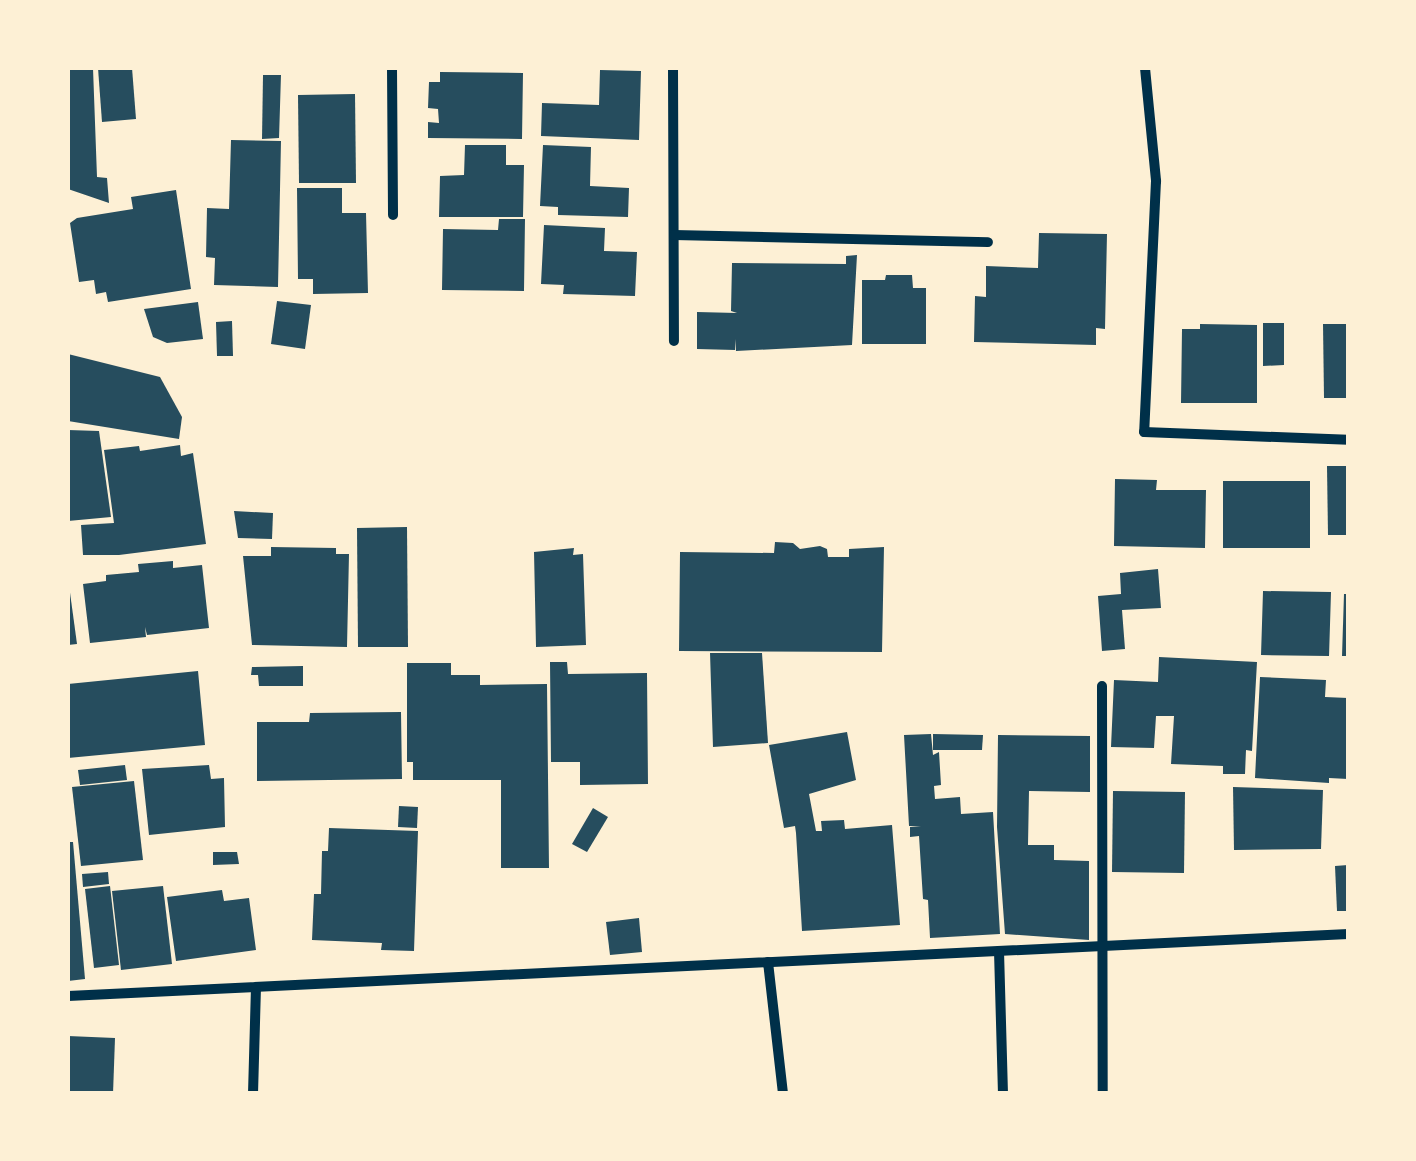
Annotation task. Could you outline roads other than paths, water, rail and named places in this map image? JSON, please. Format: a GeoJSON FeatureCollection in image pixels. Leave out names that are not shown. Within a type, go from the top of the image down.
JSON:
{"type":"FeatureCollection","features":[{"type":"Feature","properties":{"kind":"street"},"geometry":{"type":"LineString","coordinates":[[392,68],[394,215]]}},
{"type":"Feature","properties":{"kind":"street"},"geometry":{"type":"LineString","coordinates":[[673,68],[674,341]]}},
{"type":"Feature","properties":{"kind":"street"},"geometry":{"type":"LineString","coordinates":[[1145,68],[1156,181],[1144,432],[1348,440]]}},
{"type":"Feature","properties":{"kind":"street"},"geometry":{"type":"LineString","coordinates":[[674,235],[988,242]]}},
{"type":"Feature","properties":{"kind":"street"},"geometry":{"type":"LineString","coordinates":[[1102,686],[1103,1094]]}},
{"type":"Feature","properties":{"kind":"street"},"geometry":{"type":"LineString","coordinates":[[68,996],[1348,934]]}},
{"type":"Feature","properties":{"kind":"street"},"geometry":{"type":"LineString","coordinates":[[999,951],[1003,1094]]}},
{"type":"Feature","properties":{"kind":"street"},"geometry":{"type":"LineString","coordinates":[[768,962],[783,1094]]}},
{"type":"Feature","properties":{"kind":"street"},"geometry":{"type":"LineString","coordinates":[[253,1094],[256,987]]}}]}
